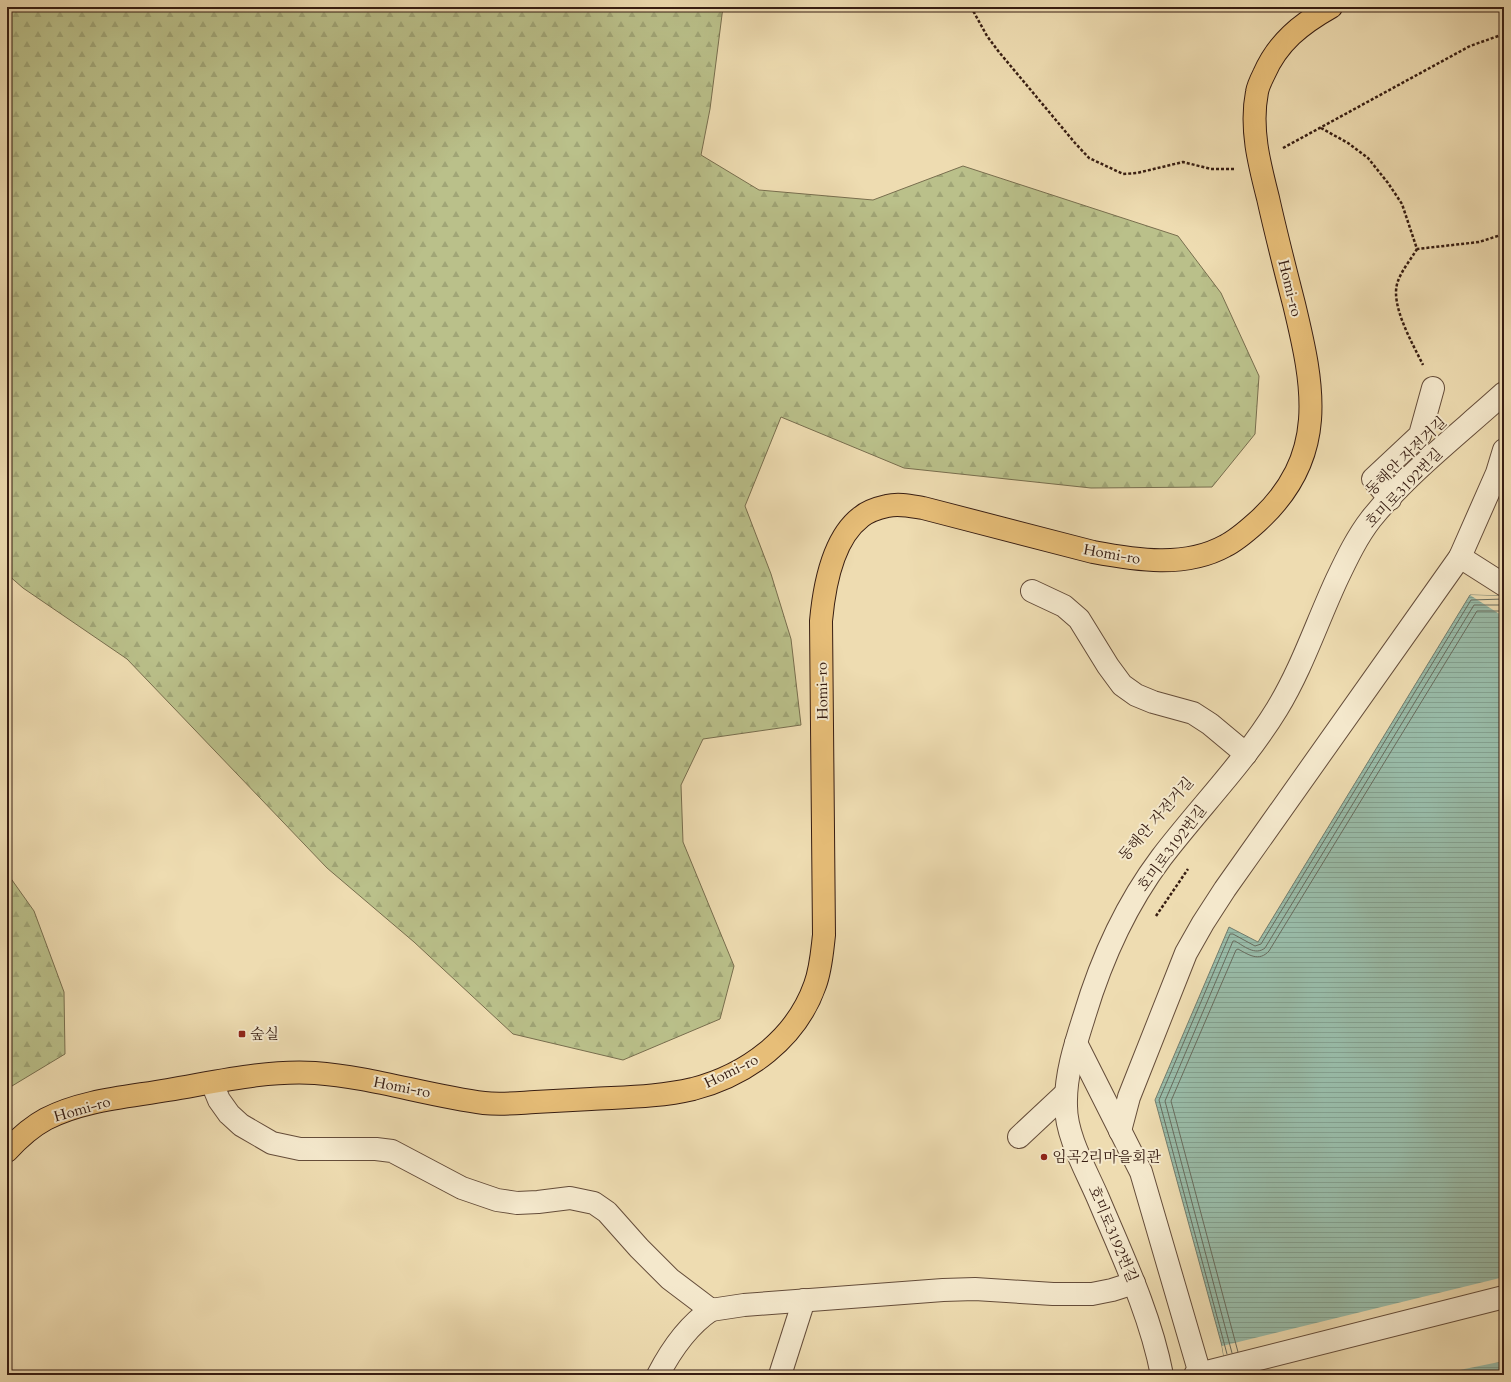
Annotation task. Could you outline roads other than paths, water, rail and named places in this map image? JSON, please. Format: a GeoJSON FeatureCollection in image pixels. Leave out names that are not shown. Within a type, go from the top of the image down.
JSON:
{"type":"FeatureCollection","features":[{"type":"Feature","properties":{"kind":"main road","name":"Homi-ro"},"geometry":{"type":"LineString","coordinates":[[7,1151],[30,1130],[47,1119],[90,1104],[265,1075],[314,1073],[346,1077],[486,1103],[510,1104],[641,1096],[693,1088],[714,1082],[750,1064],[766,1054],[781,1041],[808,1004],[816,984],[822,959],[824,927],[821,621],[823,598],[833,559],[850,529],[861,517],[874,510],[888,506],[904,505],[923,508],[1093,552],[1150,560],[1176,560],[1202,555],[1224,547],[1245,533],[1266,513],[1285,490],[1299,468],[1311,423],[1308,367],[1258,162],[1254,130],[1254,109],[1257,89],[1266,68],[1278,49],[1294,32],[1313,17],[1331,7]]}},
{"type":"Feature","properties":{"kind":"street"},"geometry":{"type":"LineString","coordinates":[[1390,499],[1373,479],[1420,435],[1432,388]]}},
{"type":"Feature","properties":{"kind":"street","name":"호미로3192번길"},"geometry":{"type":"LineString","coordinates":[[1162,1375],[1150,1327],[1134,1283],[1072,1139],[1066,1109],[1066,1092],[1076,1044],[1097,976],[1125,914],[1161,858],[1246,754],[1278,708],[1295,675],[1335,584],[1356,542],[1371,519],[1433,457],[1504,393]]}},
{"type":"Feature","properties":{"kind":"street"},"geometry":{"type":"LineString","coordinates":[[1120,1131],[1129,1097],[1186,953],[1225,889],[1460,557],[1497,473],[1504,450]]}},
{"type":"Feature","properties":{"kind":"street"},"geometry":{"type":"LineString","coordinates":[[1460,557],[1504,585]]}},
{"type":"Feature","properties":{"kind":"street"},"geometry":{"type":"LineString","coordinates":[[1032,591],[1064,606],[1079,619],[1108,666],[1122,685],[1136,695],[1153,702],[1193,713],[1210,724],[1246,754]]}},
{"type":"Feature","properties":{"kind":"street"},"geometry":{"type":"LineString","coordinates":[[1076,1044],[1142,1172],[1198,1374],[1504,1297]]}},
{"type":"Feature","properties":{"kind":"street"},"geometry":{"type":"LineString","coordinates":[[212,1083],[219,1100],[229,1114],[241,1125],[272,1144],[300,1149],[376,1149],[392,1151],[462,1188],[497,1200],[517,1203],[570,1198],[594,1203],[607,1212],[639,1248],[670,1279],[711,1310]]}},
{"type":"Feature","properties":{"kind":"street"},"geometry":{"type":"LineString","coordinates":[[1019,1136],[1066,1092]]}},
{"type":"Feature","properties":{"kind":"street"},"geometry":{"type":"LineString","coordinates":[[658,1375],[667,1358],[689,1328],[711,1310],[744,1305],[943,1290],[975,1289],[1053,1294],[1092,1294],[1134,1283]]}},
{"type":"Feature","properties":{"kind":"street"},"geometry":{"type":"LineString","coordinates":[[780,1375],[804,1300]]}},
{"type":"Feature","properties":{"kind":"water"},"geometry":{"type":"Polygon","coordinates":[[[1470,595],[1504,596],[1504,1375],[1227,1375],[1222,1346],[1155,1100],[1229,927],[1258,942],[1470,595]]]}},
{"type":"Feature","properties":{"kind":"place","name":"숲실"},"geometry":{"type":"Point","coordinates":[242,1034]}},
{"type":"Feature","properties":{"kind":"place","name":"임곡2리마을회관"},"geometry":{"type":"Point","coordinates":[1044,1157]}}]}
